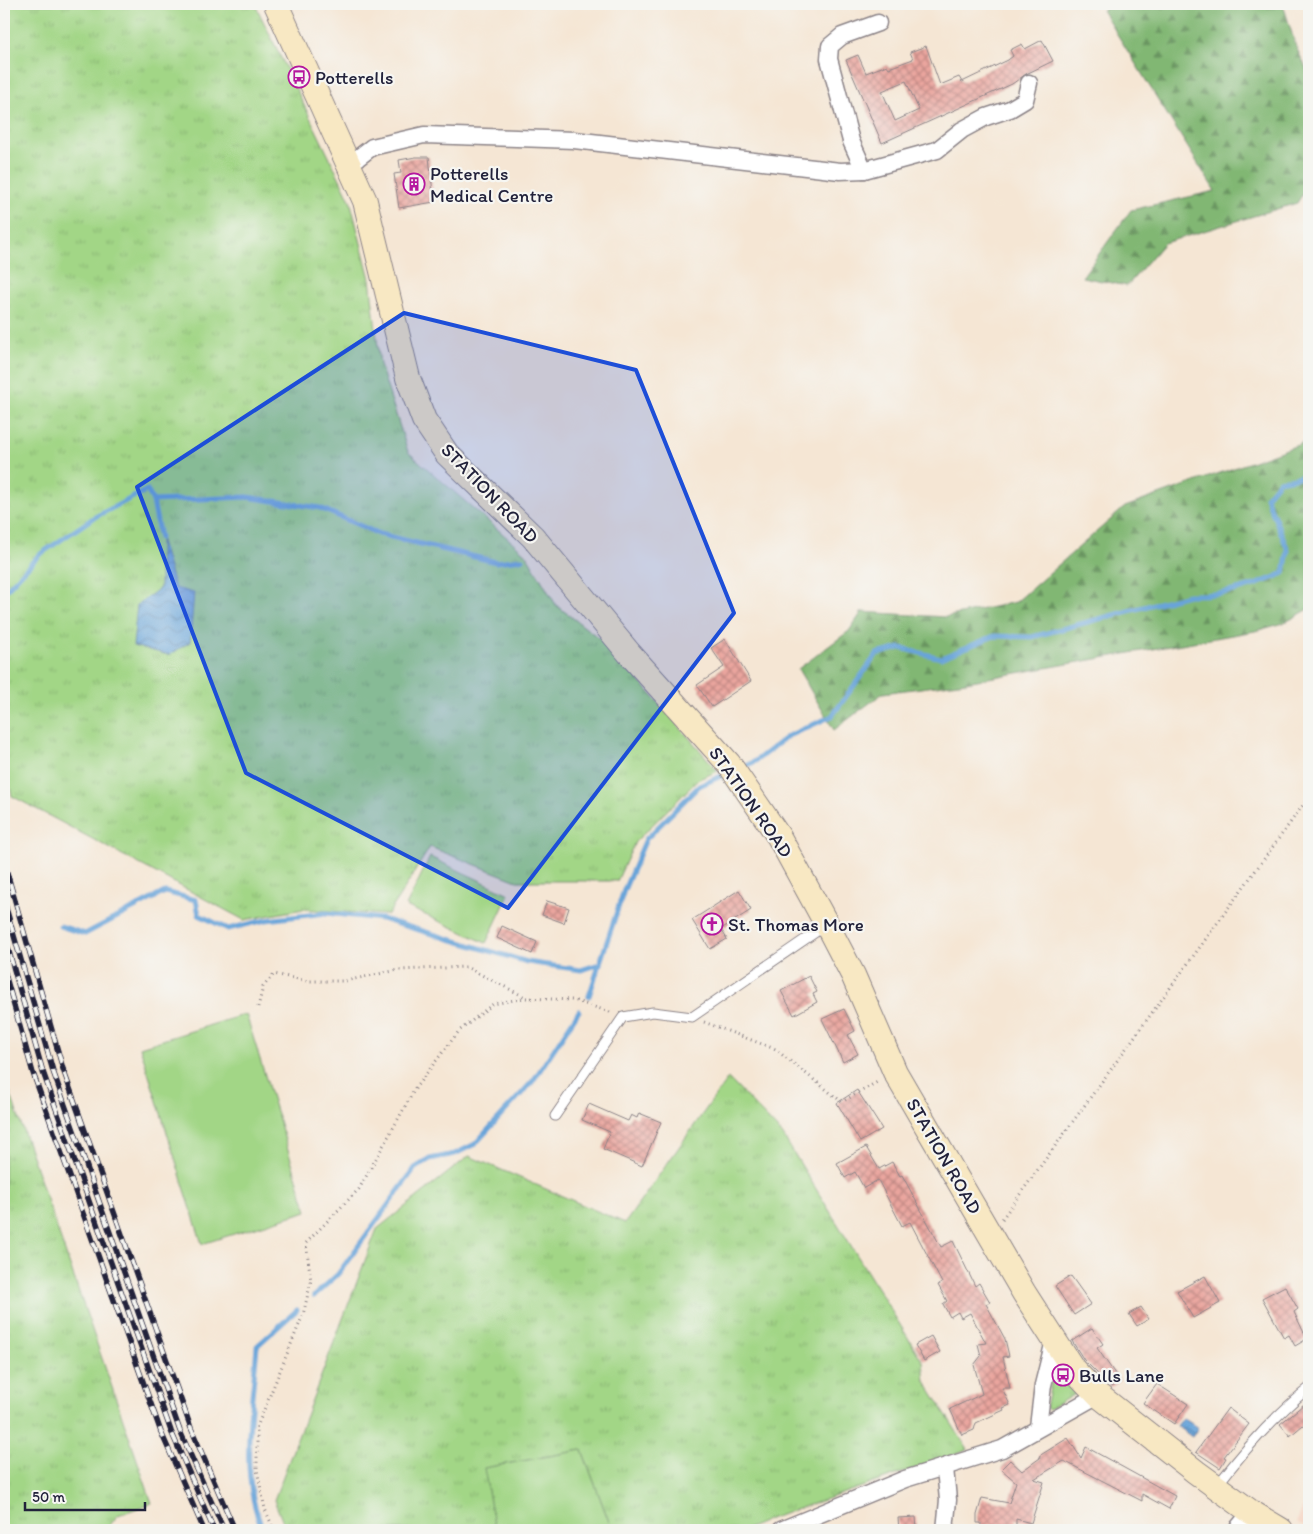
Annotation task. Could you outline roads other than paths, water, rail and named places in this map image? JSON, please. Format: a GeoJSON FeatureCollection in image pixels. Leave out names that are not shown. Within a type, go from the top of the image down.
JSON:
{"type":"FeatureCollection","features":[{"type":"Feature","properties":{"kind":"street","name":"STATION ROAD"},"geometry":{"type":"LineString","coordinates":[[276,4],[350,164],[365,201],[408,378],[424,420],[447,454],[533,537],[629,653],[733,769],[778,837],[827,925],[853,975],[894,1072],[1054,1341],[1073,1369],[1098,1395],[1216,1487],[1251,1512],[1281,1530]]}},
{"type":"Feature","properties":{"kind":"street"},"geometry":{"type":"LineString","coordinates":[[864,170],[851,141],[829,58],[830,46],[842,36],[878,22]]}},
{"type":"Feature","properties":{"kind":"street"},"geometry":{"type":"LineString","coordinates":[[350,164],[372,147],[424,135],[574,140],[840,171],[864,170],[937,150],[962,130],[986,117],[1010,110],[1025,100],[1029,83]]}},
{"type":"Feature","properties":{"kind":"street"},"geometry":{"type":"LineString","coordinates":[[1038,1427],[1043,1385],[1054,1341]]}},
{"type":"Feature","properties":{"kind":"street"},"geometry":{"type":"LineString","coordinates":[[781,1530],[905,1479],[1002,1449],[1038,1427],[1098,1395]]}},
{"type":"Feature","properties":{"kind":"street"},"geometry":{"type":"LineString","coordinates":[[945,1468],[948,1500],[945,1530]]}},
{"type":"Feature","properties":{"kind":"street"},"geometry":{"type":"LineString","coordinates":[[1236,1530],[1251,1512]]}},
{"type":"Feature","properties":{"kind":"lane"},"geometry":{"type":"LineString","coordinates":[[555,1116],[623,1017],[653,1012],[692,1017],[827,925]]}},
{"type":"Feature","properties":{"kind":"lane"},"geometry":{"type":"LineString","coordinates":[[1216,1487],[1241,1453],[1273,1419],[1309,1388]]}},
{"type":"Feature","properties":{"kind":"water"},"geometry":{"type":"Polygon","coordinates":[[[160,538],[175,588],[194,593],[190,642],[169,655],[133,646],[137,605],[160,588],[160,538]]]}},
{"type":"Feature","properties":{"kind":"water"},"geometry":{"type":"Polygon","coordinates":[[[1183,1418],[1198,1428],[1192,1437],[1177,1426],[1183,1418]]]}},
{"type":"Feature","properties":{"kind":"waterway"},"geometry":{"type":"LineString","coordinates":[[740,768],[754,762],[788,736],[832,716],[877,654],[900,648],[941,658],[994,636],[1032,637],[1188,595],[1214,594],[1237,590],[1284,573],[1288,550],[1266,497],[1279,481],[1309,475]]}},
{"type":"Feature","properties":{"kind":"waterway"},"geometry":{"type":"LineString","coordinates":[[4,592],[39,555],[93,518],[147,490],[153,501],[160,538]]}},
{"type":"Feature","properties":{"kind":"waterway"},"geometry":{"type":"LineString","coordinates":[[153,501],[247,497],[320,508],[379,534],[496,562],[522,559]]}},
{"type":"Feature","properties":{"kind":"waterway"},"geometry":{"type":"LineString","coordinates":[[589,996],[624,890],[646,839],[699,786],[728,773]]}},
{"type":"Feature","properties":{"kind":"waterway"},"geometry":{"type":"LineString","coordinates":[[60,926],[85,934],[165,892],[196,900],[199,915],[228,929],[266,920],[326,913],[382,919],[527,962],[581,970],[600,964]]}},
{"type":"Feature","properties":{"kind":"waterway"},"geometry":{"type":"LineString","coordinates":[[314,1296],[338,1274],[415,1168],[430,1159],[455,1154],[475,1144],[533,1081],[579,1011]]}},
{"type":"Feature","properties":{"kind":"waterway"},"geometry":{"type":"LineString","coordinates":[[263,1530],[255,1508],[249,1463],[250,1416],[257,1346],[297,1310]]}},
{"type":"Feature","properties":{"kind":"railway"},"geometry":{"type":"LineString","coordinates":[[4,862],[63,1069],[191,1428],[235,1530]]}},
{"type":"Feature","properties":{"kind":"railway"},"geometry":{"type":"LineString","coordinates":[[4,901],[53,1071],[180,1431],[224,1530]]}},
{"type":"Feature","properties":{"kind":"railway"},"geometry":{"type":"LineString","coordinates":[[4,934],[43,1072],[171,1431],[214,1530]]}},
{"type":"Feature","properties":{"kind":"railway"},"geometry":{"type":"LineString","coordinates":[[4,970],[33,1073],[161,1432],[204,1530]]}},
{"type":"Feature","properties":{"kind":"place","name":"Potterells"},"geometry":{"type":"Point","coordinates":[299,77]}},
{"type":"Feature","properties":{"kind":"place","name":"Potterells Medical Centre"},"geometry":{"type":"Point","coordinates":[414,184]}},
{"type":"Feature","properties":{"kind":"place","name":"St. Thomas More"},"geometry":{"type":"Point","coordinates":[712,924]}},
{"type":"Feature","properties":{"kind":"place","name":"Bulls Lane"},"geometry":{"type":"Point","coordinates":[1063,1375]}}]}
